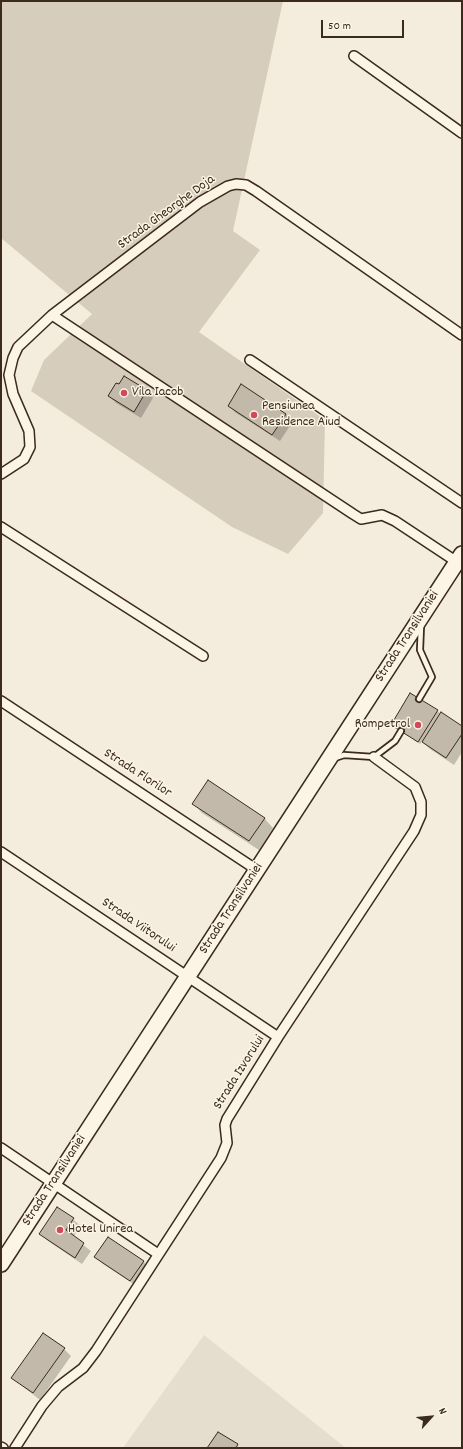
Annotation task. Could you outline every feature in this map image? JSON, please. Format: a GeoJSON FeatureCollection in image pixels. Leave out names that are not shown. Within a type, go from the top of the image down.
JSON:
{"type":"FeatureCollection","features":[{"type":"Feature","properties":{"kind":"main road","name":"Strada Transilvaniei"},"geometry":{"type":"LineString","coordinates":[[1,1264],[459,558]]}},
{"type":"Feature","properties":{"kind":"street"},"geometry":{"type":"LineString","coordinates":[[354,56],[462,133]]}},
{"type":"Feature","properties":{"kind":"street","name":"Strada Gheorghe Doja"},"geometry":{"type":"LineString","coordinates":[[1,474],[24,460],[30,447],[29,431],[13,394],[9,375],[12,358],[18,346],[52,316],[200,202],[228,186],[236,184],[246,185],[256,191],[462,335]]}},
{"type":"Feature","properties":{"kind":"street"},"geometry":{"type":"LineString","coordinates":[[52,316],[353,514],[362,519],[382,515],[459,558]]}},
{"type":"Feature","properties":{"kind":"street"},"geometry":{"type":"LineString","coordinates":[[250,360],[462,503]]}},
{"type":"Feature","properties":{"kind":"street"},"geometry":{"type":"LineString","coordinates":[[1,527],[202,656]]}},
{"type":"Feature","properties":{"kind":"street","name":"Strada Florilor"},"geometry":{"type":"LineString","coordinates":[[1,701],[257,870]]}},
{"type":"Feature","properties":{"kind":"street","name":"Strada Izvorului"},"geometry":{"type":"LineString","coordinates":[[15,1448],[42,1406],[58,1386],[83,1368],[96,1351],[221,1158],[227,1143],[225,1125],[227,1118],[278,1037],[414,831],[421,815],[421,802],[415,787],[374,757]]}},
{"type":"Feature","properties":{"kind":"street","name":"Strada Viitorului"},"geometry":{"type":"LineString","coordinates":[[1,852],[278,1037]]}},
{"type":"Feature","properties":{"kind":"street"},"geometry":{"type":"LineString","coordinates":[[1,1148],[158,1254]]}},
{"type":"Feature","properties":{"kind":"lane"},"geometry":{"type":"LineString","coordinates":[[419,699],[432,678],[420,650],[422,616]]}},
{"type":"Feature","properties":{"kind":"lane"},"geometry":{"type":"LineString","coordinates":[[328,760],[344,755],[374,757],[395,741],[401,731]]}},
{"type":"Feature","properties":{"kind":"shaded area"},"geometry":{"type":"Polygon","coordinates":[[[1,1],[283,1],[233,231],[260,250],[199,332],[325,420],[323,513],[288,554],[232,527],[31,391],[44,360],[92,314],[1,238],[1,1]]]}},
{"type":"Feature","properties":{"kind":"shaded area"},"geometry":{"type":"Polygon","coordinates":[[[204,1335],[346,1448],[123,1448],[204,1335]]]}},
{"type":"Feature","properties":{"kind":"building"},"geometry":{"type":"Polygon","coordinates":[[[124,376],[147,390],[134,412],[108,396],[116,383],[119,384],[124,376]]]}},
{"type":"Feature","properties":{"kind":"building"},"geometry":{"type":"Polygon","coordinates":[[[241,384],[286,414],[272,435],[228,406],[241,384]]]}},
{"type":"Feature","properties":{"kind":"building"},"geometry":{"type":"Polygon","coordinates":[[[410,693],[438,710],[418,742],[391,725],[410,693]]]}},
{"type":"Feature","properties":{"kind":"building"},"geometry":{"type":"Polygon","coordinates":[[[441,712],[462,726],[462,734],[446,758],[422,742],[441,712]]]}},
{"type":"Feature","properties":{"kind":"building"},"geometry":{"type":"Polygon","coordinates":[[[208,780],[265,818],[249,841],[192,804],[208,780]]]}},
{"type":"Feature","properties":{"kind":"building"},"geometry":{"type":"Polygon","coordinates":[[[57,1207],[74,1218],[66,1230],[84,1243],[75,1258],[39,1234],[57,1207]]]}},
{"type":"Feature","properties":{"kind":"building"},"geometry":{"type":"Polygon","coordinates":[[[108,1237],[144,1261],[130,1281],[94,1257],[108,1237]]]}},
{"type":"Feature","properties":{"kind":"building"},"geometry":{"type":"Polygon","coordinates":[[[43,1333],[65,1348],[33,1393],[11,1378],[43,1333]]]}},
{"type":"Feature","properties":{"kind":"building"},"geometry":{"type":"Polygon","coordinates":[[[218,1432],[238,1444],[236,1448],[207,1448],[218,1432]]]}},
{"type":"Feature","properties":{"kind":"place","name":"Vila Iacob"},"geometry":{"type":"Point","coordinates":[124,393]}},
{"type":"Feature","properties":{"kind":"place","name":"Pensiunea Residence Aiud"},"geometry":{"type":"Point","coordinates":[254,415]}},
{"type":"Feature","properties":{"kind":"place","name":"Rompetrol"},"geometry":{"type":"Point","coordinates":[418,725]}},
{"type":"Feature","properties":{"kind":"place","name":"Hotel Unirea"},"geometry":{"type":"Point","coordinates":[60,1230]}}]}
